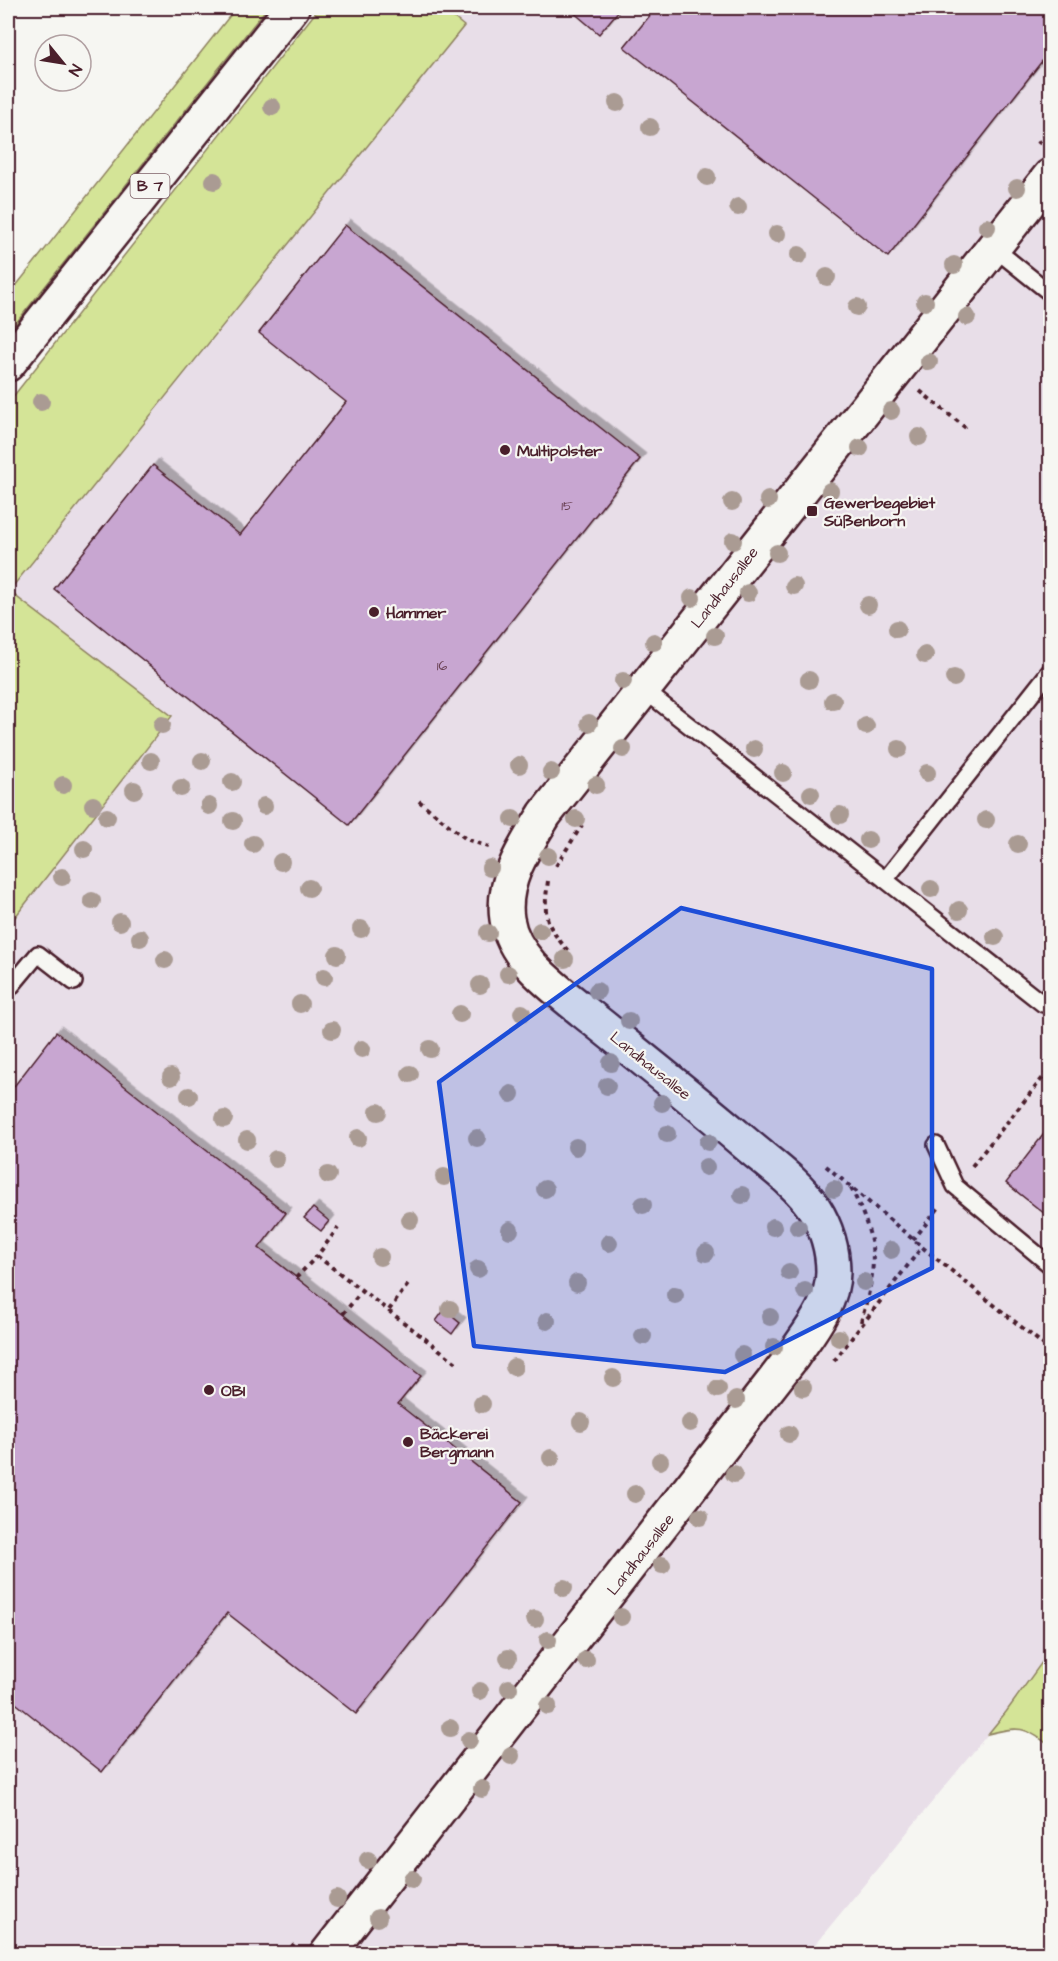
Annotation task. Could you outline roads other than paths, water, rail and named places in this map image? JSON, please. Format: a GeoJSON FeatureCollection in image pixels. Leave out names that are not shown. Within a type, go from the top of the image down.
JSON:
{"type":"FeatureCollection","features":[{"type":"Feature","properties":{"kind":"street","name":"B 7"},"geometry":{"type":"LineString","coordinates":[[8,364],[292,8]]}},
{"type":"Feature","properties":{"kind":"street","name":"Landhausallee"},"geometry":{"type":"LineString","coordinates":[[327,1953],[787,1365],[828,1300],[833,1274],[826,1230],[813,1206],[795,1185],[699,1104],[574,1004],[524,958],[512,936],[507,918],[507,894],[518,862],[544,814],[1050,176]]}},
{"type":"Feature","properties":{"kind":"lane"},"geometry":{"type":"LineString","coordinates":[[994,248],[1050,293]]}},
{"type":"Feature","properties":{"kind":"lane"},"geometry":{"type":"LineString","coordinates":[[885,880],[1050,671]]}},
{"type":"Feature","properties":{"kind":"lane"},"geometry":{"type":"LineString","coordinates":[[644,690],[1043,1004],[1050,994]]}},
{"type":"Feature","properties":{"kind":"lane"},"geometry":{"type":"LineString","coordinates":[[8,990],[38,954],[74,982]]}},
{"type":"Feature","properties":{"kind":"lane"},"geometry":{"type":"LineString","coordinates":[[936,1145],[955,1186],[1050,1265]]}},
{"type":"Feature","properties":{"kind":"place","name":"Multipolster"},"geometry":{"type":"Point","coordinates":[505,450]}},
{"type":"Feature","properties":{"kind":"place","name":"Gewerbegebiet Süßenborn"},"geometry":{"type":"Point","coordinates":[812,511]}},
{"type":"Feature","properties":{"kind":"place","name":"Hammer"},"geometry":{"type":"Point","coordinates":[374,612]}},
{"type":"Feature","properties":{"kind":"place","name":"OBI"},"geometry":{"type":"Point","coordinates":[209,1390]}},
{"type":"Feature","properties":{"kind":"place","name":"Bäckerei Bergmann"},"geometry":{"type":"Point","coordinates":[408,1442]}}]}
